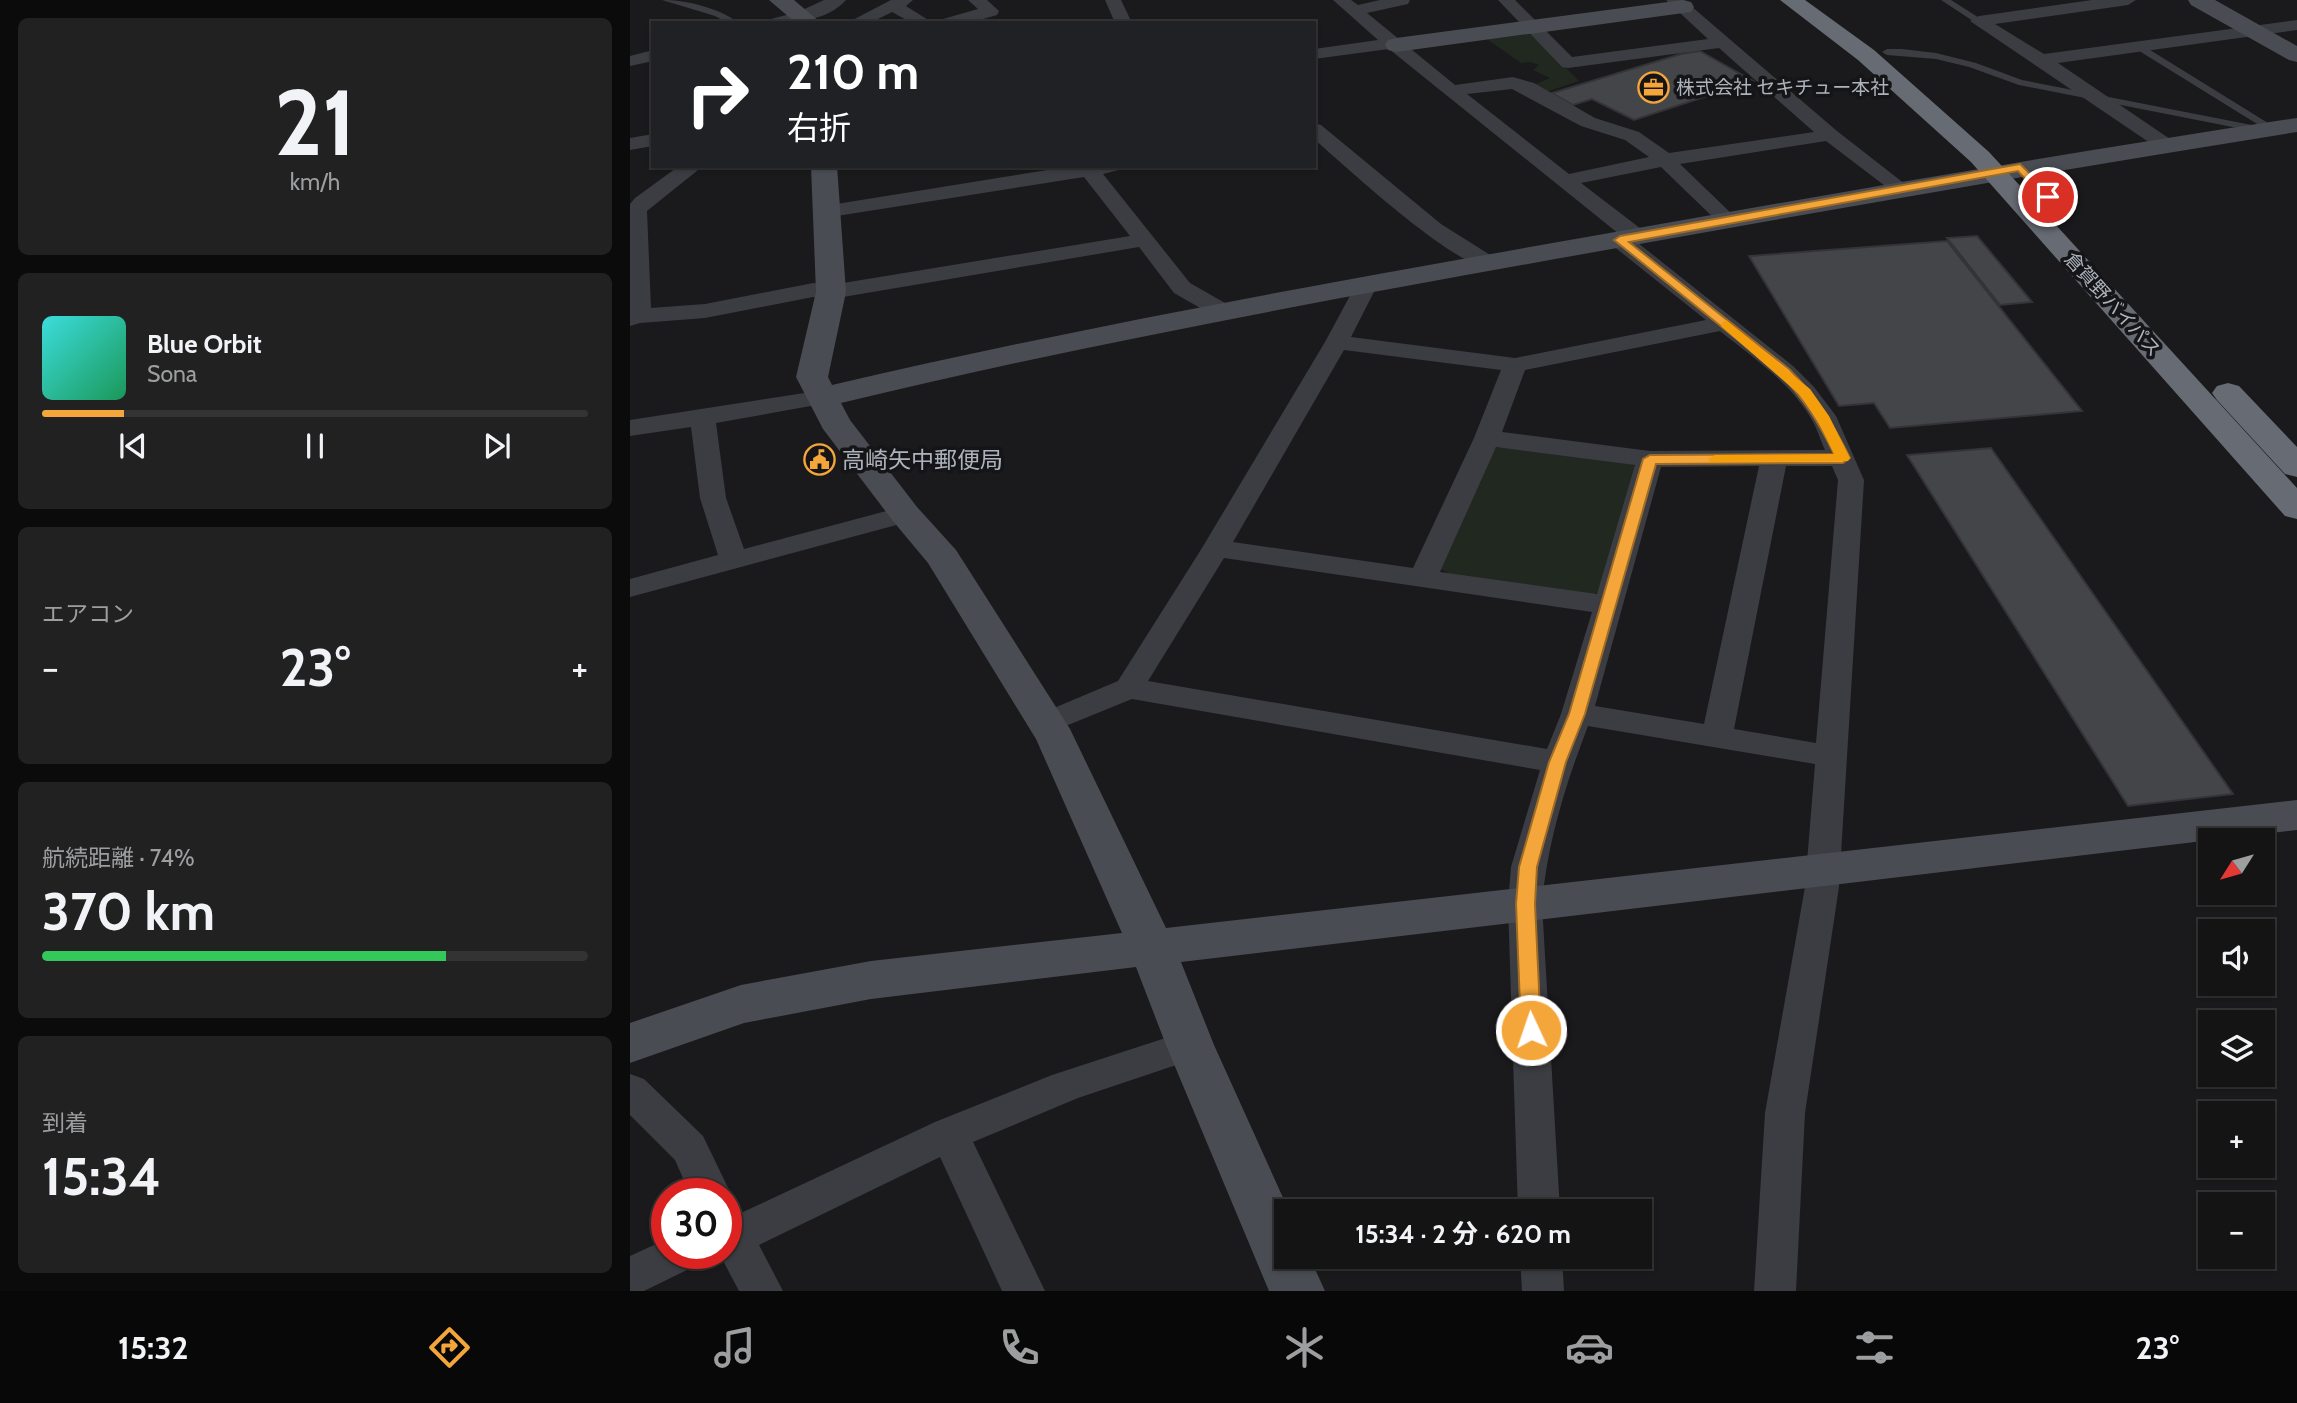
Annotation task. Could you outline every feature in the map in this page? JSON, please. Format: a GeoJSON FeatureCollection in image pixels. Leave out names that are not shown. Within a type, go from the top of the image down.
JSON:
{"type":"FeatureCollection","features":[{"type":"Feature","properties":{"kind":"highway","name":"倉賀野バイパス"},"geometry":{"type":"LineString","coordinates":[[1791,0],[1866,55],[2007,170],[2186,348]]}},
{"type":"Feature","properties":{"kind":"highway","name":"倉賀野バイパス"},"geometry":{"type":"LineString","coordinates":[[1814,0],[1887,52],[1946,99],[2297,509]]}},
{"type":"Feature","properties":{"kind":"highway"},"geometry":{"type":"LineString","coordinates":[[2214,377],[2297,467]]}},
{"type":"Feature","properties":{"kind":"street"},"geometry":{"type":"LineString","coordinates":[[780,0],[807,19],[838,0]]}},
{"type":"Feature","properties":{"kind":"street"},"geometry":{"type":"LineString","coordinates":[[956,21],[991,11],[976,0]]}},
{"type":"Feature","properties":{"kind":"street"},"geometry":{"type":"LineString","coordinates":[[1114,0],[1123,21]]}},
{"type":"Feature","properties":{"kind":"street"},"geometry":{"type":"LineString","coordinates":[[1348,5],[1402,0]]}},
{"type":"Feature","properties":{"kind":"street"},"geometry":{"type":"LineString","coordinates":[[1506,0],[1568,63],[1726,43]]}},
{"type":"Feature","properties":{"kind":"street"},"geometry":{"type":"LineString","coordinates":[[1979,21],[2128,0]]}},
{"type":"Feature","properties":{"kind":"street"},"geometry":{"type":"LineString","coordinates":[[2199,0],[2297,55]]}},
{"type":"Feature","properties":{"kind":"street"},"geometry":{"type":"LineString","coordinates":[[859,21],[898,3],[922,21]]}},
{"type":"Feature","properties":{"kind":"street"},"geometry":{"type":"LineString","coordinates":[[1316,54],[1532,27],[1679,4],[1830,135],[1900,188]]}},
{"type":"Feature","properties":{"kind":"street"},"geometry":{"type":"LineString","coordinates":[[1348,5],[1451,91],[1568,180],[1724,323],[1805,392],[1823,416],[1851,480],[1824,868],[1785,1113],[1775,1291]]}},
{"type":"Feature","properties":{"kind":"street"},"geometry":{"type":"LineString","coordinates":[[1979,21],[2166,145]]}},
{"type":"Feature","properties":{"kind":"street"},"geometry":{"type":"LineString","coordinates":[[2041,60],[2297,24]]}},
{"type":"Feature","properties":{"kind":"street"},"geometry":{"type":"LineString","coordinates":[[630,61],[651,56]]}},
{"type":"Feature","properties":{"kind":"street"},"geometry":{"type":"LineString","coordinates":[[1451,91],[1513,83],[1527,87],[1588,122],[1632,136],[1665,160],[1727,220]]}},
{"type":"Feature","properties":{"kind":"street"},"geometry":{"type":"LineString","coordinates":[[630,428],[824,397],[1367,284],[1900,188],[2278,128]]}},
{"type":"Feature","properties":{"kind":"street"},"geometry":{"type":"LineString","coordinates":[[1316,133],[1433,229],[1487,263]]}},
{"type":"Feature","properties":{"kind":"street"},"geometry":{"type":"LineString","coordinates":[[1568,180],[1665,160],[1830,135]]}},
{"type":"Feature","properties":{"kind":"street"},"geometry":{"type":"LineString","coordinates":[[630,144],[651,140]]}},
{"type":"Feature","properties":{"kind":"street"},"geometry":{"type":"LineString","coordinates":[[633,318],[638,313],[641,301],[636,211],[642,202],[690,168]]}},
{"type":"Feature","properties":{"kind":"street"},"geometry":{"type":"LineString","coordinates":[[824,168],[824,212],[831,292],[812,377],[835,422],[905,514],[943,558],[1046,723],[1152,947],[1190,1045],[1297,1291]]}},
{"type":"Feature","properties":{"kind":"street"},"geometry":{"type":"LineString","coordinates":[[824,212],[1087,168],[1182,288],[1224,312]]}},
{"type":"Feature","properties":{"kind":"street"},"geometry":{"type":"LineString","coordinates":[[633,318],[705,311],[813,290],[831,292],[1144,240]]}},
{"type":"Feature","properties":{"kind":"street"},"geometry":{"type":"LineString","coordinates":[[1129,688],[1216,548],[1337,342],[1367,284]]}},
{"type":"Feature","properties":{"kind":"street"},"geometry":{"type":"LineString","coordinates":[[1337,342],[1515,365],[1724,323]]}},
{"type":"Feature","properties":{"kind":"street"},"geometry":{"type":"LineString","coordinates":[[1423,577],[1487,438],[1515,365]]}},
{"type":"Feature","properties":{"kind":"street"},"geometry":{"type":"LineString","coordinates":[[703,418],[713,498],[734,559]]}},
{"type":"Feature","properties":{"kind":"street"},"geometry":{"type":"LineString","coordinates":[[1487,438],[1650,459],[1843,458]]}},
{"type":"Feature","properties":{"kind":"street"},"geometry":{"type":"LineString","coordinates":[[1538,1199],[1525,904],[1528,867],[1558,762],[1577,714],[1650,459]]}},
{"type":"Feature","properties":{"kind":"street"},"geometry":{"type":"LineString","coordinates":[[1717,737],[1774,459]]}},
{"type":"Feature","properties":{"kind":"street"},"geometry":{"type":"LineString","coordinates":[[630,588],[905,514]]}},
{"type":"Feature","properties":{"kind":"street"},"geometry":{"type":"LineString","coordinates":[[1216,548],[1607,605]]}},
{"type":"Feature","properties":{"kind":"street"},"geometry":{"type":"LineString","coordinates":[[1046,723],[1129,688],[1558,762]]}},
{"type":"Feature","properties":{"kind":"street"},"geometry":{"type":"LineString","coordinates":[[1577,714],[1831,756]]}},
{"type":"Feature","properties":{"kind":"street"},"geometry":{"type":"LineString","coordinates":[[630,1043],[754,1001],[871,980],[2297,815]]}},
{"type":"Feature","properties":{"kind":"street"},"geometry":{"type":"LineString","coordinates":[[742,1216],[1066,1086],[1190,1045]]}},
{"type":"Feature","properties":{"kind":"street"},"geometry":{"type":"LineString","coordinates":[[630,1090],[689,1148],[703,1178]]}},
{"type":"Feature","properties":{"kind":"street"},"geometry":{"type":"LineString","coordinates":[[949,1134],[1024,1291]]}},
{"type":"Feature","properties":{"kind":"street"},"geometry":{"type":"LineString","coordinates":[[742,1254],[762,1291]]}},
{"type":"Feature","properties":{"kind":"street"},"geometry":{"type":"LineString","coordinates":[[630,1277],[651,1267]]}},
{"type":"Feature","properties":{"kind":"street"},"geometry":{"type":"LineString","coordinates":[[1542,1269],[1543,1291]]}},
{"type":"Feature","properties":{"kind":"lane"},"geometry":{"type":"LineString","coordinates":[[666,0],[718,14],[731,21]]}},
{"type":"Feature","properties":{"kind":"lane"},"geometry":{"type":"LineString","coordinates":[[1945,0],[1979,21]]}},
{"type":"Feature","properties":{"kind":"lane"},"geometry":{"type":"LineString","coordinates":[[2139,47],[2278,128]]}},
{"type":"Feature","properties":{"kind":"lane"},"geometry":{"type":"LineString","coordinates":[[1887,52],[1903,51],[1994,70],[2019,82],[2100,100],[2278,128]]}},
{"type":"Feature","properties":{"kind":"shaded area"},"geometry":{"type":"Polygon","coordinates":[[[1532,34],[1579,81],[1546,92],[1534,85],[1550,78],[1533,70],[1539,65],[1521,63],[1487,39],[1532,34]]]}},
{"type":"Feature","properties":{"kind":"shaded area"},"geometry":{"type":"Polygon","coordinates":[[[1501,445],[1631,462],[1636,468],[1600,592],[1590,595],[1450,574],[1441,569],[1494,449],[1501,445]]]}},
{"type":"Feature","properties":{"kind":"building","name":"株式会社 セキチュー本社"},"geometry":{"type":"Polygon","coordinates":[[[1700,51],[1753,81],[1634,120],[1592,99],[1573,105],[1552,93],[1681,54],[1700,51]]]}},
{"type":"Feature","properties":{"kind":"building"},"geometry":{"type":"Polygon","coordinates":[[[1977,236],[2032,302],[2000,305],[1947,238],[1977,236]]]}},
{"type":"Feature","properties":{"kind":"building"},"geometry":{"type":"Polygon","coordinates":[[[1947,241],[2082,411],[1890,428],[1874,403],[1839,406],[1749,256],[1947,241]]]}},
{"type":"Feature","properties":{"kind":"building"},"geometry":{"type":"Polygon","coordinates":[[[1991,448],[2233,794],[2128,806],[1907,455],[1991,448]]]}},
{"type":"Feature","properties":{"kind":"slow traffic"},"geometry":{"type":"LineString","coordinates":[[1715,459],[1843,458],[1823,416],[1805,392],[1784,371],[1726,324]]}},
{"type":"Feature","properties":{"kind":"place","name":"株式会社 セキチュー本社"},"geometry":{"type":"Point","coordinates":[1653,87]}},
{"type":"Feature","properties":{"kind":"place","name":"高崎矢中郵便局"},"geometry":{"type":"Point","coordinates":[819,460]}},
{"type":"Feature","properties":{"kind":"route"},"geometry":{"type":"LineString","coordinates":[[1531,1030],[1525,904],[1528,867],[1558,762],[1577,714],[1650,459],[1843,458],[1823,416],[1805,392],[1784,371],[1620,240],[2020,167],[2048,197]]}}]}
